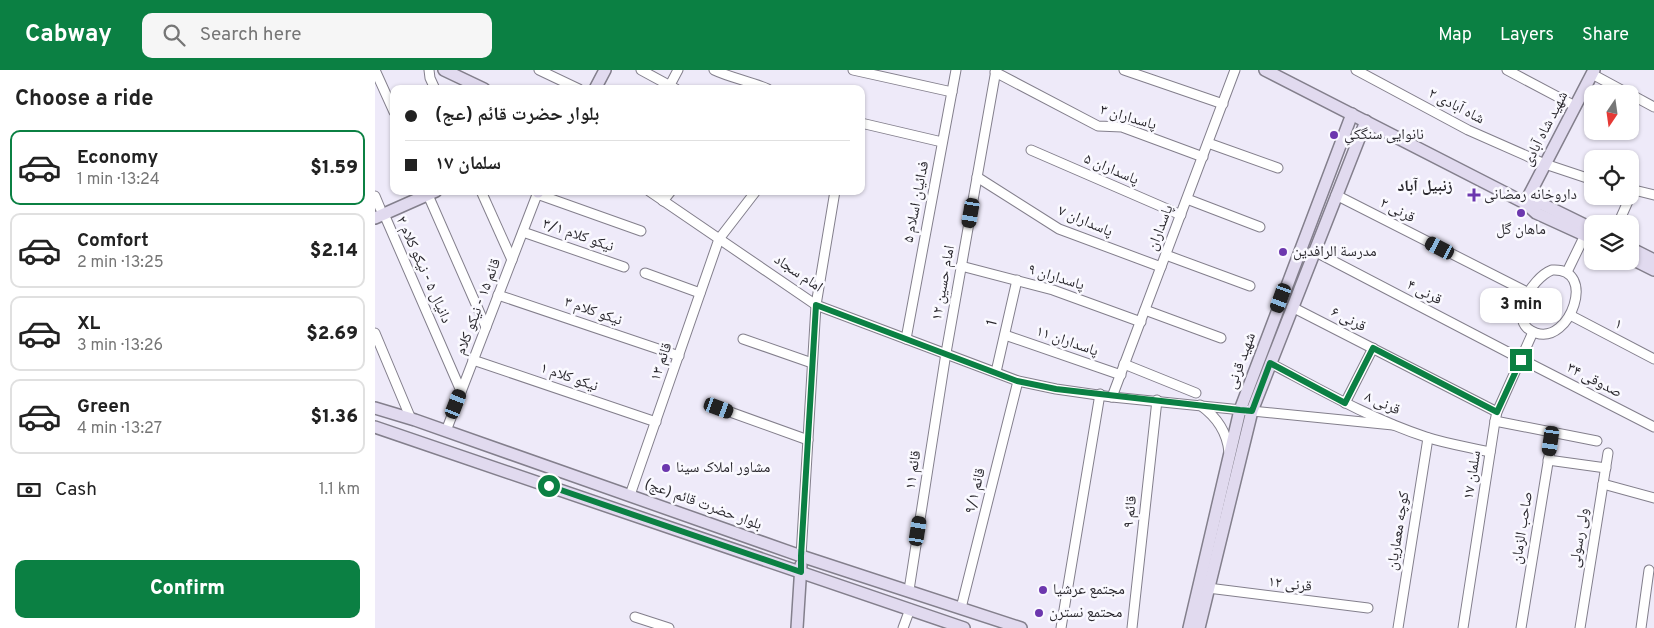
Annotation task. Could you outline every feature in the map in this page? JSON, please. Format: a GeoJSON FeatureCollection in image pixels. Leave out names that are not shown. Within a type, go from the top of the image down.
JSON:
{"type":"FeatureCollection","features":[{"type":"Feature","properties":{"kind":"main road"},"geometry":{"type":"LineString","coordinates":[[444,70],[476,85]]}},
{"type":"Feature","properties":{"kind":"main road"},"geometry":{"type":"LineString","coordinates":[[597,85],[605,70]]}},
{"type":"Feature","properties":{"kind":"main road"},"geometry":{"type":"LineString","coordinates":[[1265,70],[1525,203],[1536,213],[1584,232]]}},
{"type":"Feature","properties":{"kind":"main road","name":"شهید شاه آبادی"},"geometry":{"type":"LineString","coordinates":[[1525,203],[1593,72]]}},
{"type":"Feature","properties":{"kind":"main road","name":"شهید قرنی"},"geometry":{"type":"LineString","coordinates":[[1189,628],[1229,457],[1352,114]]}},
{"type":"Feature","properties":{"kind":"main road","name":"شهید قرنی"},"geometry":{"type":"LineString","coordinates":[[1199,628],[1246,410],[1270,363],[1366,121]]}},
{"type":"Feature","properties":{"kind":"main road"},"geometry":{"type":"LineString","coordinates":[[379,213],[421,195]]}},
{"type":"Feature","properties":{"kind":"main road"},"geometry":{"type":"LineString","coordinates":[[1639,252],[1654,260]]}},
{"type":"Feature","properties":{"kind":"main road"},"geometry":{"type":"LineString","coordinates":[[1639,262],[1654,270]]}},
{"type":"Feature","properties":{"kind":"main road","name":"بلوار حضرت قائم (عج)"},"geometry":{"type":"LineString","coordinates":[[375,408],[411,418],[801,556],[1021,628]]}},
{"type":"Feature","properties":{"kind":"main road","name":"بلوار حضرت قائم (عج)"},"geometry":{"type":"LineString","coordinates":[[375,427],[964,628]]}},
{"type":"Feature","properties":{"kind":"main road"},"geometry":{"type":"LineString","coordinates":[[441,449],[446,431]]}},
{"type":"Feature","properties":{"kind":"main road"},"geometry":{"type":"LineString","coordinates":[[797,628],[801,556]]}},
{"type":"Feature","properties":{"kind":"street"},"geometry":{"type":"LineString","coordinates":[[375,70],[390,103]]}},
{"type":"Feature","properties":{"kind":"street"},"geometry":{"type":"LineString","coordinates":[[429,70],[433,85]]}},
{"type":"Feature","properties":{"kind":"street"},"geometry":{"type":"LineString","coordinates":[[539,70],[571,85]]}},
{"type":"Feature","properties":{"kind":"street"},"geometry":{"type":"LineString","coordinates":[[641,70],[669,85]]}},
{"type":"Feature","properties":{"kind":"street"},"geometry":{"type":"LineString","coordinates":[[674,85],[678,70]]}},
{"type":"Feature","properties":{"kind":"street"},"geometry":{"type":"LineString","coordinates":[[714,70],[729,77],[759,85]]}},
{"type":"Feature","properties":{"kind":"street"},"geometry":{"type":"LineString","coordinates":[[853,70],[951,92]]}},
{"type":"Feature","properties":{"kind":"street","name":"فدائیان اسلام ۵"},"geometry":{"type":"LineString","coordinates":[[906,338],[956,70]]}},
{"type":"Feature","properties":{"kind":"street"},"geometry":{"type":"LineString","coordinates":[[1124,70],[1223,104]]}},
{"type":"Feature","properties":{"kind":"street","name":"پاسداران"},"geometry":{"type":"LineString","coordinates":[[1112,396],[1235,70]]}},
{"type":"Feature","properties":{"kind":"street","name":"شاه آبادی ۲"},"geometry":{"type":"LineString","coordinates":[[1356,70],[1468,130],[1545,164],[1584,177]]}},
{"type":"Feature","properties":{"kind":"street"},"geometry":{"type":"LineString","coordinates":[[1507,70],[1575,106]]}},
{"type":"Feature","properties":{"kind":"street","name":"پاسداران ۳"},"geometry":{"type":"LineString","coordinates":[[995,71],[1098,126],[1122,127],[1203,157]]}},
{"type":"Feature","properties":{"kind":"street","name":"امام حسین ۱۲"},"geometry":{"type":"LineString","coordinates":[[946,353],[995,71]]}},
{"type":"Feature","properties":{"kind":"street"},"geometry":{"type":"LineString","coordinates":[[1593,72],[1614,85]]}},
{"type":"Feature","properties":{"kind":"street"},"geometry":{"type":"LineString","coordinates":[[1639,99],[1654,107]]}},
{"type":"Feature","properties":{"kind":"street"},"geometry":{"type":"LineString","coordinates":[[865,124],[942,142]]}},
{"type":"Feature","properties":{"kind":"street"},"geometry":{"type":"LineString","coordinates":[[1208,143],[1278,168]]}},
{"type":"Feature","properties":{"kind":"street","name":"پاسداران ۵"},"geometry":{"type":"LineString","coordinates":[[1031,150],[1181,215]]}},
{"type":"Feature","properties":{"kind":"street","name":"پاسداران ۷"},"geometry":{"type":"LineString","coordinates":[[977,177],[1059,229],[1161,268]]}},
{"type":"Feature","properties":{"kind":"street"},"geometry":{"type":"LineString","coordinates":[[1639,191],[1654,194]]}},
{"type":"Feature","properties":{"kind":"street"},"geometry":{"type":"LineString","coordinates":[[429,195],[486,327]]}},
{"type":"Feature","properties":{"kind":"street"},"geometry":{"type":"LineString","coordinates":[[483,195],[512,260]]}},
{"type":"Feature","properties":{"kind":"street","name":"قائم ۱۵ - نیکو کلام"},"geometry":{"type":"LineString","coordinates":[[446,431],[537,195]]}},
{"type":"Feature","properties":{"kind":"street"},"geometry":{"type":"LineString","coordinates":[[546,195],[641,231]]}},
{"type":"Feature","properties":{"kind":"street","name":"امام سجاد"},"geometry":{"type":"LineString","coordinates":[[655,195],[816,305],[1017,381],[1056,389],[1112,396],[1393,425]]}},
{"type":"Feature","properties":{"kind":"street"},"geometry":{"type":"LineString","coordinates":[[663,201],[668,195]]}},
{"type":"Feature","properties":{"kind":"street","name":"قائم ۱۳"},"geometry":{"type":"LineString","coordinates":[[630,495],[719,239],[753,195]]}},
{"type":"Feature","properties":{"kind":"street"},"geometry":{"type":"LineString","coordinates":[[801,556],[816,305],[834,195]]}},
{"type":"Feature","properties":{"kind":"street","name":"قرنی ۲"},"geometry":{"type":"LineString","coordinates":[[1336,195],[1527,292]]}},
{"type":"Feature","properties":{"kind":"street","name":"دانیال ۵ - نیکو کلام ۲"},"geometry":{"type":"LineString","coordinates":[[375,196],[379,213],[461,391]]}},
{"type":"Feature","properties":{"kind":"street"},"geometry":{"type":"LineString","coordinates":[[1187,199],[1260,227]]}},
{"type":"Feature","properties":{"kind":"street","name":"نیکو کلام ۳/۱"},"geometry":{"type":"LineString","coordinates":[[523,232],[624,267]]}},
{"type":"Feature","properties":{"kind":"street"},"geometry":{"type":"LineString","coordinates":[[1567,272],[1584,244]]}},
{"type":"Feature","properties":{"kind":"street","name":"قرنی ۴"},"geometry":{"type":"LineString","coordinates":[[1314,250],[1521,360]]}},
{"type":"Feature","properties":{"kind":"street"},"geometry":{"type":"LineString","coordinates":[[1166,255],[1250,286]]}},
{"type":"Feature","properties":{"kind":"street","name":"پاسداران ۹"},"geometry":{"type":"LineString","coordinates":[[961,266],[1053,290],[1141,322]]}},
{"type":"Feature","properties":{"kind":"street"},"geometry":{"type":"LineString","coordinates":[[1558,270],[1567,272],[1573,278],[1576,290],[1574,303],[1569,315],[1561,328],[1553,332],[1539,334],[1533,332],[1525,325],[1523,318],[1522,311],[1527,292],[1533,283],[1546,272],[1558,270]]}},
{"type":"Feature","properties":{"kind":"street"},"geometry":{"type":"LineString","coordinates":[[645,273],[700,292]]}},
{"type":"Feature","properties":{"kind":"street","name":"1"},"geometry":{"type":"LineString","coordinates":[[996,372],[1017,280]]}},
{"type":"Feature","properties":{"kind":"street","name":"نیکو کلام ۳"},"geometry":{"type":"LineString","coordinates":[[498,295],[679,356]]}},
{"type":"Feature","properties":{"kind":"street","name":"قرنی ۶"},"geometry":{"type":"LineString","coordinates":[[1292,307],[1373,348],[1496,417],[1597,442]]}},
{"type":"Feature","properties":{"kind":"street"},"geometry":{"type":"LineString","coordinates":[[1145,310],[1221,338]]}},
{"type":"Feature","properties":{"kind":"street","name":"۱"},"geometry":{"type":"LineString","coordinates":[[1569,315],[1654,359]]}},
{"type":"Feature","properties":{"kind":"street","name":"سلمان ۱۷"},"geometry":{"type":"LineString","coordinates":[[1463,628],[1496,417],[1533,332]]}},
{"type":"Feature","properties":{"kind":"street"},"geometry":{"type":"LineString","coordinates":[[375,333],[411,418]]}},
{"type":"Feature","properties":{"kind":"street","name":"پاسداران ۱۱"},"geometry":{"type":"LineString","coordinates":[[1005,335],[1121,374]]}},
{"type":"Feature","properties":{"kind":"street"},"geometry":{"type":"LineString","coordinates":[[743,339],[812,363]]}},
{"type":"Feature","properties":{"kind":"street"},"geometry":{"type":"LineString","coordinates":[[1345,403],[1373,348]]}},
{"type":"Feature","properties":{"kind":"street","name":"قائم ۱۱"},"geometry":{"type":"LineString","coordinates":[[909,590],[946,353]]}},
{"type":"Feature","properties":{"kind":"street","name":"نیکو کلام ۱"},"geometry":{"type":"LineString","coordinates":[[473,360],[656,422]]}},
{"type":"Feature","properties":{"kind":"street","name":"صدوقی ۳۴"},"geometry":{"type":"LineString","coordinates":[[1521,360],[1654,427]]}},
{"type":"Feature","properties":{"kind":"street","name":"قرنی ۸"},"geometry":{"type":"LineString","coordinates":[[1270,363],[1345,403],[1393,425],[1428,438],[1490,452]]}},
{"type":"Feature","properties":{"kind":"street"},"geometry":{"type":"LineString","coordinates":[[1124,364],[1196,393]]}},
{"type":"Feature","properties":{"kind":"street","name":"قائم ۹/۱"},"geometry":{"type":"LineString","coordinates":[[961,608],[1017,381]]}},
{"type":"Feature","properties":{"kind":"street"},"geometry":{"type":"LineString","coordinates":[[1061,628],[1100,394]]}},
{"type":"Feature","properties":{"kind":"street","name":"قائم ۹"},"geometry":{"type":"LineString","coordinates":[[1133,628],[1157,400]]}},
{"type":"Feature","properties":{"kind":"street"},"geometry":{"type":"LineString","coordinates":[[1200,405],[1213,416],[1223,429],[1228,443],[1229,457]]}},
{"type":"Feature","properties":{"kind":"street"},"geometry":{"type":"LineString","coordinates":[[719,408],[808,440]]}},
{"type":"Feature","properties":{"kind":"street","name":"صاحب الزمان"},"geometry":{"type":"LineString","coordinates":[[1521,628],[1553,432]]}},
{"type":"Feature","properties":{"kind":"street","name":"کوچه معماریان"},"geometry":{"type":"LineString","coordinates":[[1398,628],[1428,438]]}},
{"type":"Feature","properties":{"kind":"street","name":"ولی رسولی"},"geometry":{"type":"LineString","coordinates":[[1580,628],[1608,453]]}},
{"type":"Feature","properties":{"kind":"street"},"geometry":{"type":"LineString","coordinates":[[1548,460],[1605,468]]}},
{"type":"Feature","properties":{"kind":"street"},"geometry":{"type":"LineString","coordinates":[[1603,484],[1654,498]]}},
{"type":"Feature","properties":{"kind":"street"},"geometry":{"type":"LineString","coordinates":[[1641,628],[1649,570]]}},
{"type":"Feature","properties":{"kind":"street","name":"قرنی ۱۲"},"geometry":{"type":"LineString","coordinates":[[1208,588],[1368,608]]}},
{"type":"Feature","properties":{"kind":"street"},"geometry":{"type":"LineString","coordinates":[[903,628],[909,609]]}},
{"type":"Feature","properties":{"kind":"street"},"geometry":{"type":"LineString","coordinates":[[635,617],[669,628]]}},
{"type":"Feature","properties":{"kind":"place","name":"نانوایی سنگکیِ"},"geometry":{"type":"Point","coordinates":[1334,135]}},
{"type":"Feature","properties":{"kind":"place","name":"داروخانه رمضانی"},"geometry":{"type":"Point","coordinates":[1474,195]}},
{"type":"Feature","properties":{"kind":"place","name":"ماهان گل"},"geometry":{"type":"Point","coordinates":[1521,213]}},
{"type":"Feature","properties":{"kind":"place","name":"مدرسة الرافدین"},"geometry":{"type":"Point","coordinates":[1283,252]}},
{"type":"Feature","properties":{"kind":"place","name":"مشاور املاک سینا"},"geometry":{"type":"Point","coordinates":[666,468]}},
{"type":"Feature","properties":{"kind":"place","name":"مجتمع عرشیا"},"geometry":{"type":"Point","coordinates":[1043,590]}},
{"type":"Feature","properties":{"kind":"place","name":"محتمع نسترن"},"geometry":{"type":"Point","coordinates":[1039,613]}},
{"type":"Feature","properties":{"kind":"district","name":"زنبیل آباد"},"geometry":{"type":"Point","coordinates":[1425,187]}},
{"type":"Feature","properties":{"kind":"route"},"geometry":{"type":"LineString","coordinates":[[549,486],[801,572],[816,305],[1017,381],[1056,389],[1252,411],[1270,363],[1345,403],[1373,348],[1497,412],[1521,360]]}}]}
